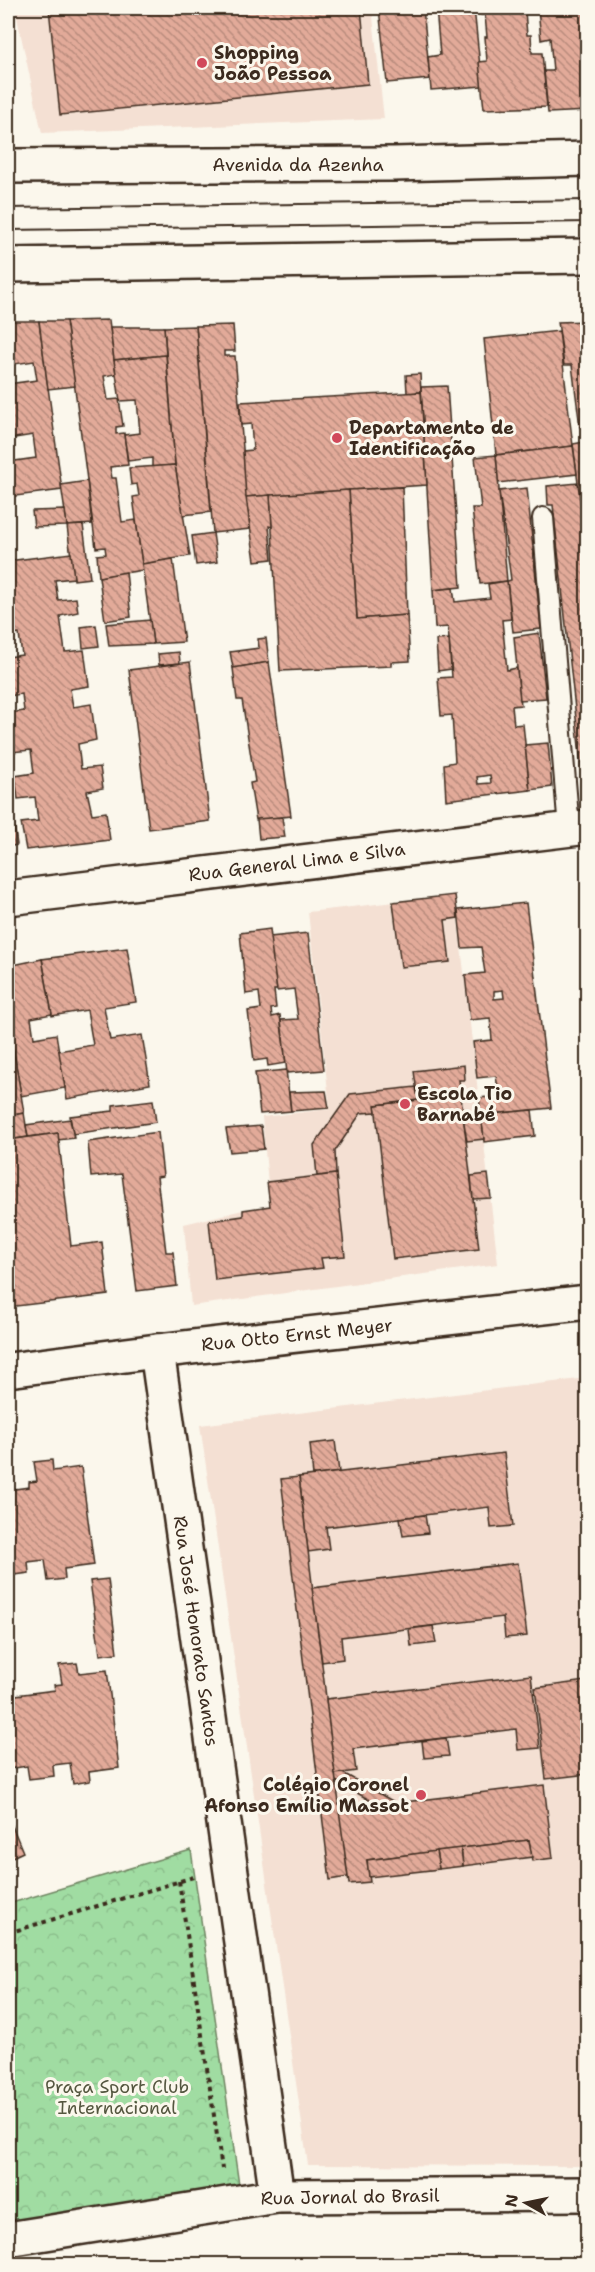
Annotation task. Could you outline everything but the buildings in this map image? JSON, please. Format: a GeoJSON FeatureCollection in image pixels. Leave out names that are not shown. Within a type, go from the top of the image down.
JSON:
{"type":"FeatureCollection","features":[{"type":"Feature","properties":{"kind":"street","name":"Avenida da Azenha"},"geometry":{"type":"LineString","coordinates":[[8,166],[394,164],[588,159]]}},
{"type":"Feature","properties":{"kind":"street"},"geometry":{"type":"LineString","coordinates":[[8,265],[588,255]]}},
{"type":"Feature","properties":{"kind":"street","name":"Rua General Lima e Silva"},"geometry":{"type":"LineString","coordinates":[[8,898],[578,828]]}},
{"type":"Feature","properties":{"kind":"street","name":"Rua Otto Ernst Meyer"},"geometry":{"type":"LineString","coordinates":[[8,1370],[588,1302]]}},
{"type":"Feature","properties":{"kind":"street","name":"Rua José Honorato Santos"},"geometry":{"type":"LineString","coordinates":[[157,1351],[277,2196]]}},
{"type":"Feature","properties":{"kind":"street","name":"Rua Jornal do Brasil"},"geometry":{"type":"LineString","coordinates":[[8,2239],[277,2196],[588,2194]]}},
{"type":"Feature","properties":{"kind":"lane"},"geometry":{"type":"LineString","coordinates":[[8,219],[588,211]]}},
{"type":"Feature","properties":{"kind":"lane"},"geometry":{"type":"LineString","coordinates":[[543,518],[578,828]]}},
{"type":"Feature","properties":{"kind":"path"},"geometry":{"type":"LineString","coordinates":[[8,1933],[229,1866]]}},
{"type":"Feature","properties":{"kind":"path"},"geometry":{"type":"LineString","coordinates":[[179,1881],[224,2181]]}},
{"type":"Feature","properties":{"kind":"shaded area","name":"Shopping João Pessoa"},"geometry":{"type":"Polygon","coordinates":[[[15,8],[372,8],[384,119],[42,133],[15,8]]]}},
{"type":"Feature","properties":{"kind":"shaded area","name":"Escola Tio Barnabé"},"geometry":{"type":"Polygon","coordinates":[[[455,895],[498,1264],[191,1306],[184,1224],[270,1206],[262,1117],[330,1109],[308,912],[455,895]]]}},
{"type":"Feature","properties":{"kind":"shaded area","name":"Colégio Coronel Afonso Emílio Massot"},"geometry":{"type":"Polygon","coordinates":[[[587,1378],[587,2166],[308,2165],[200,1425],[587,1378]]]}},
{"type":"Feature","properties":{"kind":"green space","name":"Praça Sport Club Internacional"},"geometry":{"type":"Polygon","coordinates":[[[191,1850],[240,2192],[8,2224],[8,1904],[191,1850]]]}},
{"type":"Feature","properties":{"kind":"place","name":"Shopping João Pessoa"},"geometry":{"type":"Point","coordinates":[202,63]}},
{"type":"Feature","properties":{"kind":"place","name":"Departamento de Identificação"},"geometry":{"type":"Point","coordinates":[337,438]}},
{"type":"Feature","properties":{"kind":"place","name":"Escola Tio Barnabé"},"geometry":{"type":"Point","coordinates":[405,1104]}},
{"type":"Feature","properties":{"kind":"place","name":"Colégio Coronel Afonso Emílio Massot"},"geometry":{"type":"Point","coordinates":[421,1795]}}]}
